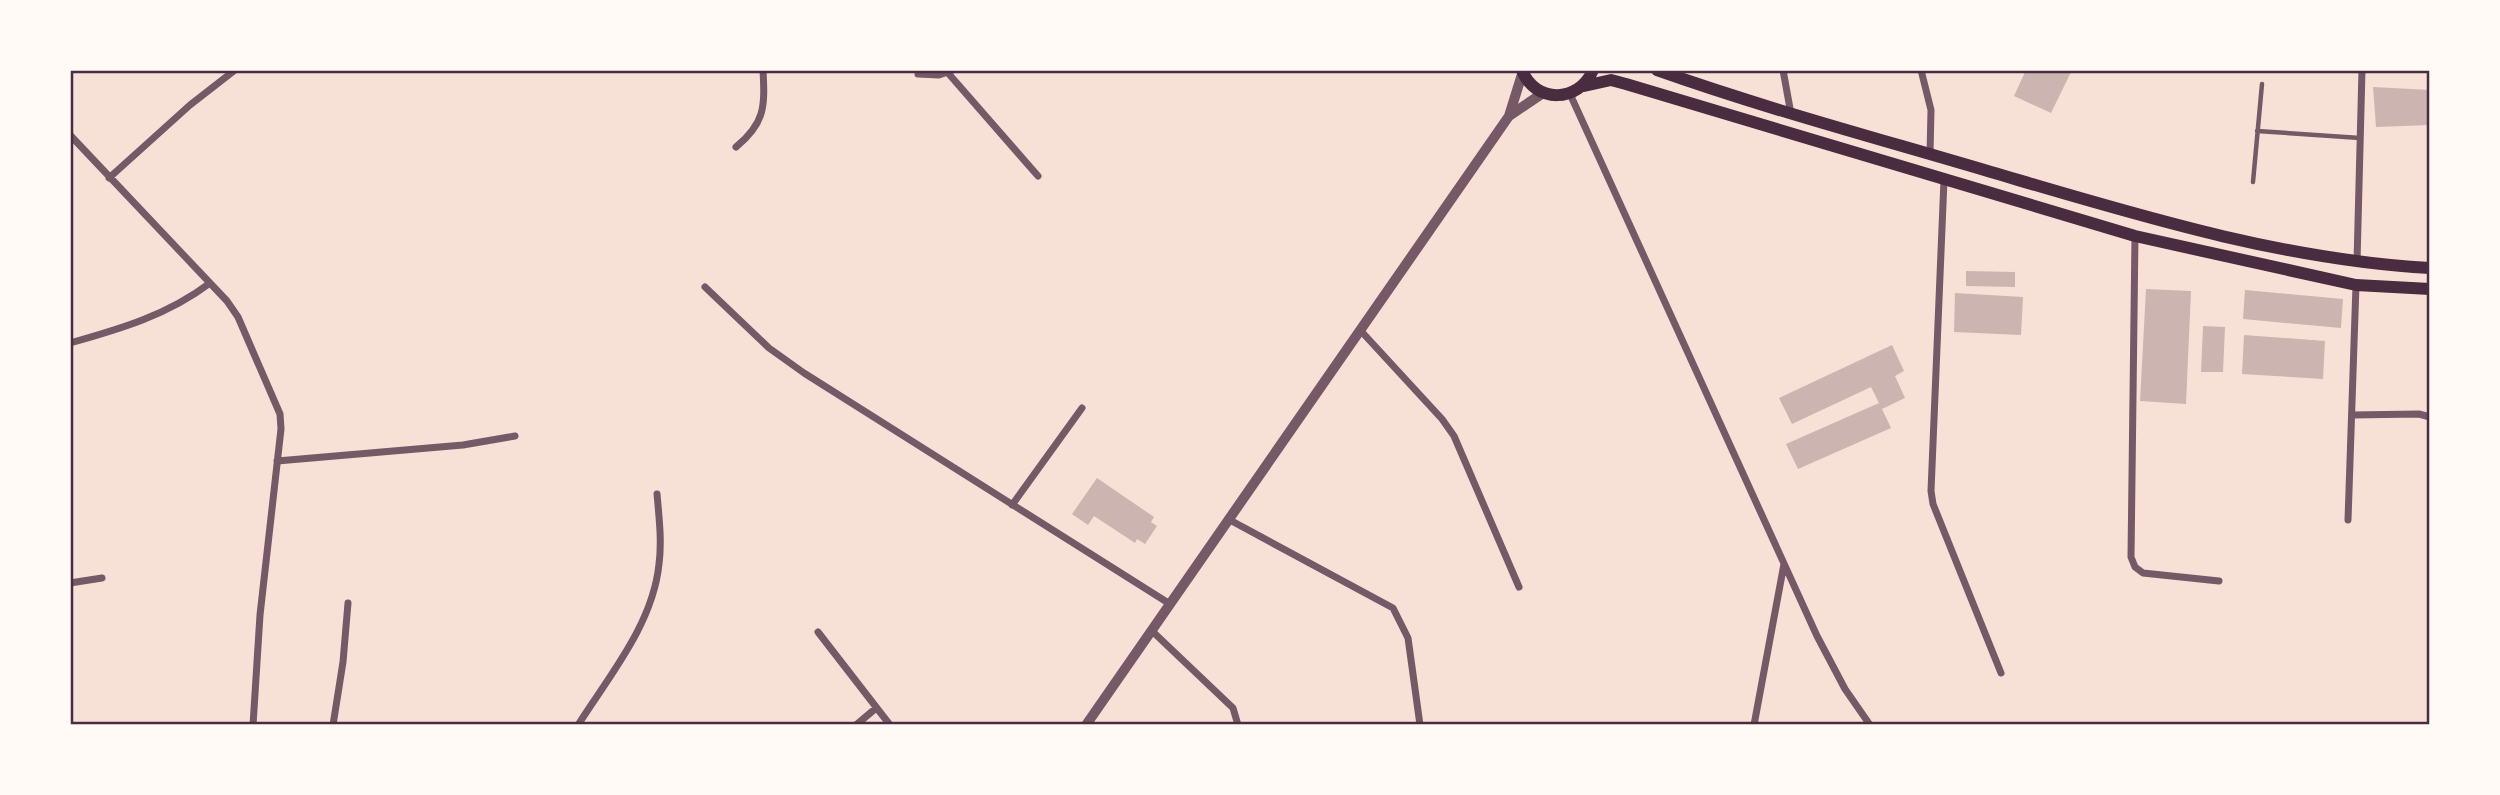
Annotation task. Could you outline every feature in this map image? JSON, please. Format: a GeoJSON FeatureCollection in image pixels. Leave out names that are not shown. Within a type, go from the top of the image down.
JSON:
{"type":"FeatureCollection","features":[{"type":"Feature","properties":{"kind":"main road"},"geometry":{"type":"LineString","coordinates":[[1584,86],[1593,70]]}},
{"type":"Feature","properties":{"kind":"main road"},"geometry":{"type":"LineString","coordinates":[[1657,70],[1791,114],[2147,216],[2270,246],[2357,262],[2430,268]]}},
{"type":"Feature","properties":{"kind":"main road"},"geometry":{"type":"LineString","coordinates":[[1522,71],[1530,85],[1543,93],[1556,96],[1570,94],[1584,86],[1611,80],[2136,236],[2356,285],[2430,289]]}},
{"type":"Feature","properties":{"kind":"street"},"geometry":{"type":"LineString","coordinates":[[109,178],[190,105],[235,70]]}},
{"type":"Feature","properties":{"kind":"street"},"geometry":{"type":"LineString","coordinates":[[736,147],[760,121],[764,93],[763,70]]}},
{"type":"Feature","properties":{"kind":"street"},"geometry":{"type":"LineString","coordinates":[[1783,70],[1791,114]]}},
{"type":"Feature","properties":{"kind":"street"},"geometry":{"type":"LineString","coordinates":[[1920,70],[1931,110],[1930,154]]}},
{"type":"Feature","properties":{"kind":"street"},"geometry":{"type":"LineString","coordinates":[[2357,262],[2362,70]]}},
{"type":"Feature","properties":{"kind":"street"},"geometry":{"type":"LineString","coordinates":[[1086,725],[1509,116],[1522,71]]}},
{"type":"Feature","properties":{"kind":"street"},"geometry":{"type":"LineString","coordinates":[[918,74],[950,72],[1038,176]]}},
{"type":"Feature","properties":{"kind":"street"},"geometry":{"type":"LineString","coordinates":[[1509,116],[1543,93]]}},
{"type":"Feature","properties":{"kind":"street"},"geometry":{"type":"LineString","coordinates":[[1570,94],[1817,636],[1845,689],[1870,725]]}},
{"type":"Feature","properties":{"kind":"street"},"geometry":{"type":"LineString","coordinates":[[70,135],[211,283],[238,317],[281,414],[260,615],[253,725]]}},
{"type":"Feature","properties":{"kind":"street"},"geometry":{"type":"LineString","coordinates":[[1944,180],[1931,491],[1933,504],[2001,673]]}},
{"type":"Feature","properties":{"kind":"street"},"geometry":{"type":"LineString","coordinates":[[2136,236],[2131,557],[2135,567],[2143,573],[2219,581]]}},
{"type":"Feature","properties":{"kind":"street"},"geometry":{"type":"LineString","coordinates":[[70,343],[160,314],[186,301],[211,283]]}},
{"type":"Feature","properties":{"kind":"street"},"geometry":{"type":"LineString","coordinates":[[2348,520],[2356,285]]}},
{"type":"Feature","properties":{"kind":"street"},"geometry":{"type":"LineString","coordinates":[[705,287],[769,348],[795,366],[1170,604]]}},
{"type":"Feature","properties":{"kind":"street"},"geometry":{"type":"LineString","coordinates":[[1361,331],[1442,419],[1454,436],[1519,587]]}},
{"type":"Feature","properties":{"kind":"street"},"geometry":{"type":"LineString","coordinates":[[1012,505],[1082,408]]}},
{"type":"Feature","properties":{"kind":"street"},"geometry":{"type":"LineString","coordinates":[[2352,415],[2419,414],[2430,417]]}},
{"type":"Feature","properties":{"kind":"street"},"geometry":{"type":"LineString","coordinates":[[277,461],[463,445],[515,436]]}},
{"type":"Feature","properties":{"kind":"street"},"geometry":{"type":"LineString","coordinates":[[578,725],[633,638],[651,600],[659,565],[657,494]]}},
{"type":"Feature","properties":{"kind":"street"},"geometry":{"type":"LineString","coordinates":[[1228,519],[1392,608],[1408,638],[1419,725]]}},
{"type":"Feature","properties":{"kind":"street"},"geometry":{"type":"LineString","coordinates":[[1754,725],[1784,564]]}},
{"type":"Feature","properties":{"kind":"street"},"geometry":{"type":"LineString","coordinates":[[70,583],[102,578]]}},
{"type":"Feature","properties":{"kind":"street"},"geometry":{"type":"LineString","coordinates":[[333,725],[343,662],[348,603]]}},
{"type":"Feature","properties":{"kind":"street"},"geometry":{"type":"LineString","coordinates":[[1151,630],[1233,708],[1238,725]]}},
{"type":"Feature","properties":{"kind":"street"},"geometry":{"type":"LineString","coordinates":[[818,632],[890,725]]}},
{"type":"Feature","properties":{"kind":"street"},"geometry":{"type":"LineString","coordinates":[[856,725],[876,709]]}},
{"type":"Feature","properties":{"kind":"lane"},"geometry":{"type":"LineString","coordinates":[[2253,183],[2262,84]]}},
{"type":"Feature","properties":{"kind":"lane"},"geometry":{"type":"LineString","coordinates":[[2257,131],[2361,138]]}},
{"type":"Feature","properties":{"kind":"building"},"geometry":{"type":"Polygon","coordinates":[[[2026,70],[2072,70],[2051,113],[2014,96],[2026,70]]]}},
{"type":"Feature","properties":{"kind":"building"},"geometry":{"type":"Polygon","coordinates":[[[2373,87],[2430,90],[2430,125],[2376,127],[2373,87]]]}},
{"type":"Feature","properties":{"kind":"building"},"geometry":{"type":"Polygon","coordinates":[[[1966,271],[2015,272],[2015,287],[1966,286],[1966,271]]]}},
{"type":"Feature","properties":{"kind":"building"},"geometry":{"type":"Polygon","coordinates":[[[2146,289],[2191,291],[2186,404],[2140,401],[2146,289]]]}},
{"type":"Feature","properties":{"kind":"building"},"geometry":{"type":"Polygon","coordinates":[[[2245,290],[2343,299],[2341,328],[2243,319],[2245,290]]]}},
{"type":"Feature","properties":{"kind":"building"},"geometry":{"type":"Polygon","coordinates":[[[1955,293],[2023,297],[2021,335],[1954,332],[1955,293]]]}},
{"type":"Feature","properties":{"kind":"building"},"geometry":{"type":"Polygon","coordinates":[[[2203,326],[2225,327],[2223,372],[2201,372],[2203,326]]]}},
{"type":"Feature","properties":{"kind":"building"},"geometry":{"type":"Polygon","coordinates":[[[2244,335],[2325,341],[2323,379],[2242,374],[2244,335]]]}},
{"type":"Feature","properties":{"kind":"building"},"geometry":{"type":"Polygon","coordinates":[[[1892,345],[1904,371],[1895,376],[1905,398],[1882,409],[1891,428],[1798,469],[1786,444],[1879,403],[1871,387],[1792,424],[1779,398],[1892,345]]]}},
{"type":"Feature","properties":{"kind":"building"},"geometry":{"type":"Polygon","coordinates":[[[1097,478],[1154,517],[1151,522],[1157,526],[1145,544],[1137,539],[1135,543],[1094,516],[1088,525],[1072,514],[1097,478]]]}}]}
